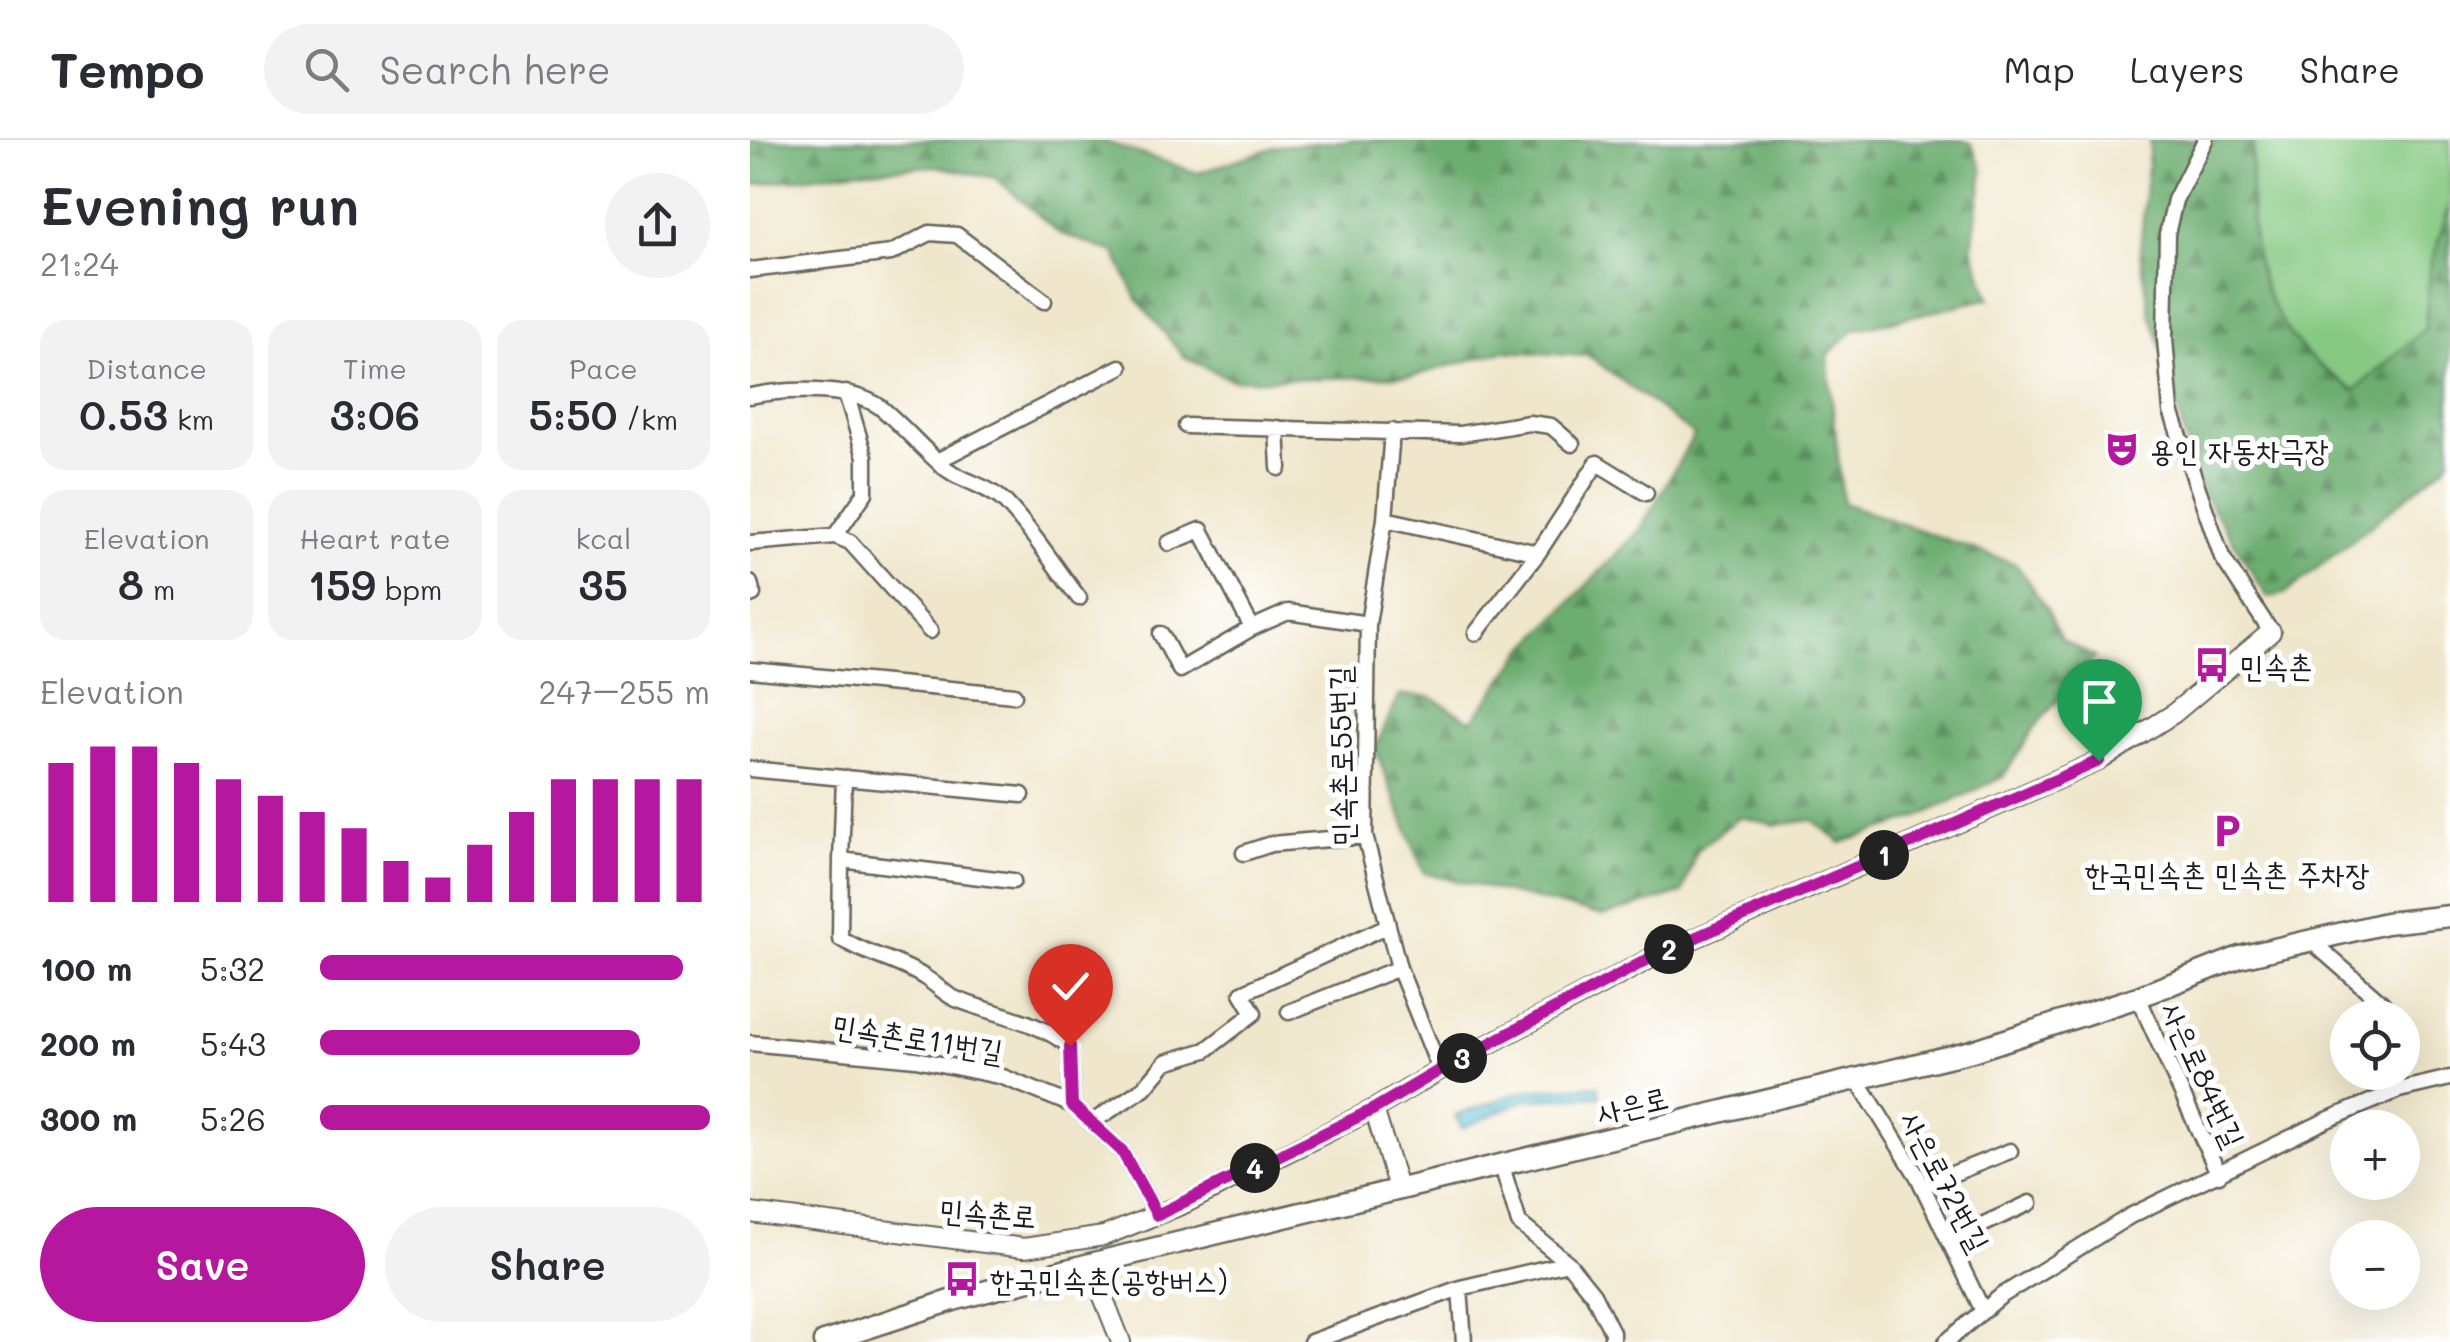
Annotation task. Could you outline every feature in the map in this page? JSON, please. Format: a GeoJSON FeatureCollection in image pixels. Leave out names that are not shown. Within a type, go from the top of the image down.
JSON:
{"type":"FeatureCollection","features":[{"type":"Feature","properties":{"kind":"main road","name":"사은로"},"geometry":{"type":"LineString","coordinates":[[824,1342],[952,1300],[1090,1264],[1972,1051],[2138,997],[2240,957],[2386,923],[2450,916]]}},
{"type":"Feature","properties":{"kind":"street"},"geometry":{"type":"LineString","coordinates":[[2205,140],[2174,200],[2167,234],[2164,339],[2171,410],[2222,557],[2271,632]]}},
{"type":"Feature","properties":{"kind":"street"},"geometry":{"type":"LineString","coordinates":[[750,270],[891,254],[930,232],[957,235],[1044,301]]}},
{"type":"Feature","properties":{"kind":"street"},"geometry":{"type":"LineString","coordinates":[[937,461],[1120,367]]}},
{"type":"Feature","properties":{"kind":"street"},"geometry":{"type":"LineString","coordinates":[[750,396],[768,392],[846,393],[878,406],[950,474],[973,481],[1004,501],[1078,598]]}},
{"type":"Feature","properties":{"kind":"street"},"geometry":{"type":"LineString","coordinates":[[834,536],[866,493],[864,458],[846,393]]}},
{"type":"Feature","properties":{"kind":"street"},"geometry":{"type":"LineString","coordinates":[[1186,426],[1460,434],[1529,423],[1550,426],[1572,444]]}},
{"type":"Feature","properties":{"kind":"street"},"geometry":{"type":"LineString","coordinates":[[1277,428],[1279,468]]}},
{"type":"Feature","properties":{"kind":"street","name":"민속촌로55번길"},"geometry":{"type":"LineString","coordinates":[[1392,431],[1386,518],[1368,624],[1364,836],[1399,968],[1440,1070]]}},
{"type":"Feature","properties":{"kind":"street"},"geometry":{"type":"LineString","coordinates":[[1476,632],[1538,553],[1597,463],[1646,493]]}},
{"type":"Feature","properties":{"kind":"street"},"geometry":{"type":"LineString","coordinates":[[1386,518],[1538,553]]}},
{"type":"Feature","properties":{"kind":"street"},"geometry":{"type":"LineString","coordinates":[[1169,543],[1201,530],[1252,628]]}},
{"type":"Feature","properties":{"kind":"street"},"geometry":{"type":"LineString","coordinates":[[750,543],[834,536],[850,542],[930,631]]}},
{"type":"Feature","properties":{"kind":"street"},"geometry":{"type":"LineString","coordinates":[[750,583],[754,594],[750,595]]}},
{"type":"Feature","properties":{"kind":"street"},"geometry":{"type":"LineString","coordinates":[[1161,634],[1180,670],[1288,612],[1368,624]]}},
{"type":"Feature","properties":{"kind":"street","name":"민속촌로"},"geometry":{"type":"LineString","coordinates":[[750,1213],[1024,1248],[1104,1236],[1157,1215],[1374,1109],[1660,953],[2099,761],[2173,714],[2271,632]]}},
{"type":"Feature","properties":{"kind":"street"},"geometry":{"type":"LineString","coordinates":[[750,670],[1014,695]]}},
{"type":"Feature","properties":{"kind":"street"},"geometry":{"type":"LineString","coordinates":[[750,769],[1022,795]]}},
{"type":"Feature","properties":{"kind":"street"},"geometry":{"type":"LineString","coordinates":[[844,779],[841,860],[1013,881]]}},
{"type":"Feature","properties":{"kind":"street"},"geometry":{"type":"LineString","coordinates":[[1244,854],[1272,844],[1364,836]]}},
{"type":"Feature","properties":{"kind":"street","name":"민속촌로11번길"},"geometry":{"type":"LineString","coordinates":[[841,860],[840,938],[922,975],[954,999],[1029,1021],[1070,1046],[1072,1105]]}},
{"type":"Feature","properties":{"kind":"street"},"geometry":{"type":"LineString","coordinates":[[1092,1123],[1144,1088],[1166,1062],[1206,1050],[1254,1014],[1242,994],[1388,926]]}},
{"type":"Feature","properties":{"kind":"street"},"geometry":{"type":"LineString","coordinates":[[2309,939],[2380,1000]]}},
{"type":"Feature","properties":{"kind":"street"},"geometry":{"type":"LineString","coordinates":[[1289,1012],[1399,968]]}},
{"type":"Feature","properties":{"kind":"street","name":"사은로84번길"},"geometry":{"type":"LineString","coordinates":[[2138,997],[2219,1174]]}},
{"type":"Feature","properties":{"kind":"street","name":"민속촌로11번길"},"geometry":{"type":"LineString","coordinates":[[750,1042],[916,1059],[1003,1077],[1072,1105],[1122,1151],[1157,1215]]}},
{"type":"Feature","properties":{"kind":"street"},"geometry":{"type":"LineString","coordinates":[[2420,1085],[2450,1078]]}},
{"type":"Feature","properties":{"kind":"street","name":"사은로72번길"},"geometry":{"type":"LineString","coordinates":[[1857,1079],[1922,1186],[1983,1311]]}},
{"type":"Feature","properties":{"kind":"street"},"geometry":{"type":"LineString","coordinates":[[1946,1342],[2065,1254],[2130,1216],[2327,1120],[2398,1090]]}},
{"type":"Feature","properties":{"kind":"street"},"geometry":{"type":"LineString","coordinates":[[1374,1109],[1398,1188]]}},
{"type":"Feature","properties":{"kind":"street"},"geometry":{"type":"LineString","coordinates":[[1922,1186],[2010,1152]]}},
{"type":"Feature","properties":{"kind":"street"},"geometry":{"type":"LineString","coordinates":[[1502,1166],[1519,1223],[1568,1262],[1594,1294],[1612,1332],[1612,1342]]}},
{"type":"Feature","properties":{"kind":"street"},"geometry":{"type":"LineString","coordinates":[[1949,1240],[2030,1203]]}},
{"type":"Feature","properties":{"kind":"street"},"geometry":{"type":"LineString","coordinates":[[1310,1342],[1460,1288],[1568,1262]]}},
{"type":"Feature","properties":{"kind":"street"},"geometry":{"type":"LineString","coordinates":[[1090,1264],[1121,1342]]}},
{"type":"Feature","properties":{"kind":"street"},"geometry":{"type":"LineString","coordinates":[[1460,1288],[1464,1342]]}},
{"type":"Feature","properties":{"kind":"green space"},"geometry":{"type":"Polygon","coordinates":[[[750,140],[1100,140],[1198,173],[1277,146],[1355,140],[1971,143],[1983,171],[1972,247],[1990,298],[1853,330],[1827,356],[1843,503],[2016,564],[2047,609],[2061,639],[2095,657],[2035,727],[2003,777],[1916,818],[1841,843],[1813,820],[1776,825],[1740,817],[1697,850],[1682,893],[1603,916],[1424,873],[1375,749],[1399,695],[1431,697],[1472,721],[1526,648],[1639,531],[1694,435],[1589,356],[1503,351],[1413,376],[1232,380],[1184,357],[1137,299],[1115,253],[1059,233],[996,178],[935,166],[852,171],[750,185],[750,140]]]}},
{"type":"Feature","properties":{"kind":"green space"},"geometry":{"type":"Polygon","coordinates":[[[2150,140],[2253,140],[2252,228],[2263,284],[2290,334],[2311,358],[2354,391],[2425,329],[2430,268],[2450,204],[2450,458],[2286,593],[2268,598],[2195,480],[2150,313],[2140,251],[2150,140]]]}},
{"type":"Feature","properties":{"kind":"green space"},"geometry":{"type":"Polygon","coordinates":[[[2254,140],[2450,140],[2450,204],[2430,268],[2425,329],[2355,391],[2316,362],[2290,335],[2263,284],[2252,229],[2254,140]]]}},
{"type":"Feature","properties":{"kind":"water"},"geometry":{"type":"Polygon","coordinates":[[[1598,1085],[1600,1096],[1528,1099],[1462,1128],[1455,1116],[1523,1091],[1598,1085]]]}},
{"type":"Feature","properties":{"kind":"place","name":"용인 자동차극장"},"geometry":{"type":"Point","coordinates":[2122,449]}},
{"type":"Feature","properties":{"kind":"place","name":"민속촌"},"geometry":{"type":"Point","coordinates":[2212,665]}},
{"type":"Feature","properties":{"kind":"place","name":"한국민속촌 민속촌 주차장"},"geometry":{"type":"Point","coordinates":[2227,831]}},
{"type":"Feature","properties":{"kind":"place","name":"한국민속촌(공항버스)"},"geometry":{"type":"Point","coordinates":[962,1279]}},
{"type":"Feature","properties":{"kind":"route"},"geometry":{"type":"LineString","coordinates":[[1070,1046],[1072,1105],[1122,1151],[1157,1215],[1374,1109],[1660,953],[2099,761]]}}]}
